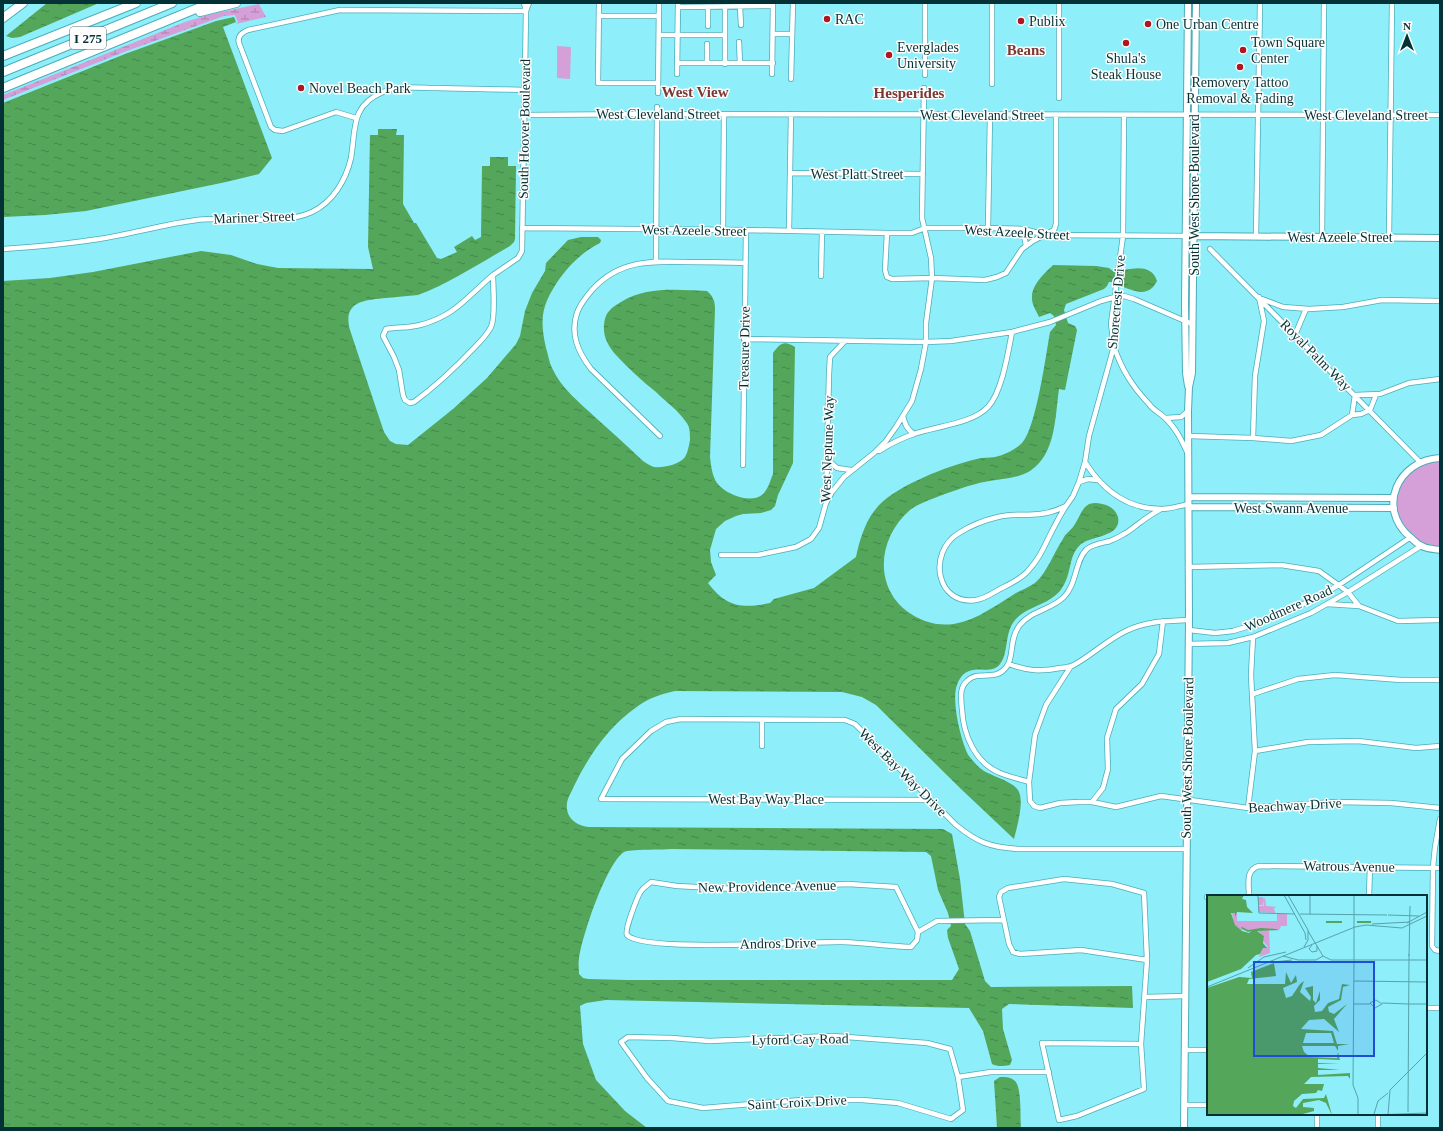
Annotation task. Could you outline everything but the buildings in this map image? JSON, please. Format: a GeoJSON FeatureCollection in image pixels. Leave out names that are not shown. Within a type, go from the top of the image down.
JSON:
{"type":"FeatureCollection","features":[{"type":"Feature","properties":{"kind":"highway"},"geometry":{"type":"LineString","coordinates":[[6,15],[19,3]]}},
{"type":"Feature","properties":{"kind":"highway"},"geometry":{"type":"LineString","coordinates":[[6,15],[23,3]]}},
{"type":"Feature","properties":{"kind":"highway","name":"I 275"},"geometry":{"type":"LineString","coordinates":[[3,56],[136,3]]}},
{"type":"Feature","properties":{"kind":"highway","name":"I 275"},"geometry":{"type":"LineString","coordinates":[[3,72],[172,3]]}},
{"type":"Feature","properties":{"kind":"highway"},"geometry":{"type":"LineString","coordinates":[[3,88],[210,3]]}},
{"type":"Feature","properties":{"kind":"highway"},"geometry":{"type":"LineString","coordinates":[[172,19],[236,3]]}},
{"type":"Feature","properties":{"kind":"street","name":"South Hoover Boulevard"},"geometry":{"type":"LineString","coordinates":[[493,275],[520,256],[525,115],[526,11],[524,3]]}},
{"type":"Feature","properties":{"kind":"street"},"geometry":{"type":"LineString","coordinates":[[356,118],[336,112],[283,131],[276,130],[271,127],[239,43],[240,36],[243,32],[248,30],[340,10],[526,11],[529,3]]}},
{"type":"Feature","properties":{"kind":"street"},"geometry":{"type":"LineString","coordinates":[[599,3],[598,83],[658,83]]}},
{"type":"Feature","properties":{"kind":"street"},"geometry":{"type":"LineString","coordinates":[[658,93],[659,3]]}},
{"type":"Feature","properties":{"kind":"street"},"geometry":{"type":"LineString","coordinates":[[791,79],[793,3]]}},
{"type":"Feature","properties":{"kind":"street"},"geometry":{"type":"LineString","coordinates":[[925,3],[925,75]]}},
{"type":"Feature","properties":{"kind":"street"},"geometry":{"type":"LineString","coordinates":[[992,3],[992,84]]}},
{"type":"Feature","properties":{"kind":"street"},"geometry":{"type":"LineString","coordinates":[[1059,3],[1059,98]]}},
{"type":"Feature","properties":{"kind":"street","name":"South West Shore Boulevard"},"geometry":{"type":"LineString","coordinates":[[1188,3],[1185,321],[1186,373],[1189,387]]}},
{"type":"Feature","properties":{"kind":"street","name":"South West Shore Boulevard"},"geometry":{"type":"LineString","coordinates":[[1184,1128],[1186,1050],[1186,849],[1189,630],[1188,411],[1189,387],[1192,373],[1196,3]]}},
{"type":"Feature","properties":{"kind":"street"},"geometry":{"type":"LineString","coordinates":[[1256,236],[1260,3]]}},
{"type":"Feature","properties":{"kind":"street"},"geometry":{"type":"LineString","coordinates":[[1322,237],[1324,3]]}},
{"type":"Feature","properties":{"kind":"street"},"geometry":{"type":"LineString","coordinates":[[1389,237],[1392,3]]}},
{"type":"Feature","properties":{"kind":"street"},"geometry":{"type":"LineString","coordinates":[[677,74],[678,5],[740,7],[773,5],[772,74]]}},
{"type":"Feature","properties":{"kind":"street"},"geometry":{"type":"LineString","coordinates":[[708,7],[708,26]]}},
{"type":"Feature","properties":{"kind":"street"},"geometry":{"type":"LineString","coordinates":[[725,7],[725,64]]}},
{"type":"Feature","properties":{"kind":"street"},"geometry":{"type":"LineString","coordinates":[[740,7],[741,25]]}},
{"type":"Feature","properties":{"kind":"street"},"geometry":{"type":"LineString","coordinates":[[599,16],[659,16]]}},
{"type":"Feature","properties":{"kind":"street"},"geometry":{"type":"LineString","coordinates":[[773,34],[792,34]]}},
{"type":"Feature","properties":{"kind":"street"},"geometry":{"type":"LineString","coordinates":[[659,35],[725,35]]}},
{"type":"Feature","properties":{"kind":"street"},"geometry":{"type":"LineString","coordinates":[[740,42],[740,63]]}},
{"type":"Feature","properties":{"kind":"street"},"geometry":{"type":"LineString","coordinates":[[707,44],[707,63]]}},
{"type":"Feature","properties":{"kind":"street"},"geometry":{"type":"LineString","coordinates":[[677,63],[773,63]]}},
{"type":"Feature","properties":{"kind":"street"},"geometry":{"type":"LineString","coordinates":[[874,453],[886,441],[912,401],[926,342],[926,323],[932,278],[931,258],[922,218],[924,88]]}},
{"type":"Feature","properties":{"kind":"street","name":"Mariner Street"},"geometry":{"type":"LineString","coordinates":[[3,249],[100,239],[197,220],[277,219],[293,217],[311,212],[328,200],[336,192],[345,178],[351,156],[356,118],[369,101],[384,92],[394,89],[525,90]]}},
{"type":"Feature","properties":{"kind":"street"},"geometry":{"type":"LineString","coordinates":[[656,261],[658,107]]}},
{"type":"Feature","properties":{"kind":"street"},"geometry":{"type":"LineString","coordinates":[[723,230],[724,114]]}},
{"type":"Feature","properties":{"kind":"street"},"geometry":{"type":"LineString","coordinates":[[790,114],[790,231]]}},
{"type":"Feature","properties":{"kind":"street"},"geometry":{"type":"LineString","coordinates":[[988,228],[990,114]]}},
{"type":"Feature","properties":{"kind":"street","name":"West Cleveland Street"},"geometry":{"type":"LineString","coordinates":[[525,115],[1440,115]]}},
{"type":"Feature","properties":{"kind":"street"},"geometry":{"type":"LineString","coordinates":[[886,233],[885,270],[887,277],[892,279],[932,278],[985,280],[1006,273],[1022,249],[1032,241],[1054,230],[1056,224],[1056,115]]}},
{"type":"Feature","properties":{"kind":"street","name":"Shorecrest Drive"},"geometry":{"type":"LineString","coordinates":[[1066,506],[1052,512],[1040,514],[998,516],[959,533],[951,539],[941,554],[940,574],[944,585],[959,599],[977,600],[1014,582],[1027,572],[1042,554],[1049,535],[1073,496],[1079,482],[1085,462],[1089,436],[1114,346],[1111,324],[1117,269],[1123,236],[1124,115]]}},
{"type":"Feature","properties":{"kind":"street","name":"West Platt Street"},"geometry":{"type":"LineString","coordinates":[[790,173],[923,174]]}},
{"type":"Feature","properties":{"kind":"street","name":"West Azeele Street"},"geometry":{"type":"LineString","coordinates":[[522,228],[886,233],[912,233],[925,228],[988,228],[1018,229],[1046,235],[1440,238]]}},
{"type":"Feature","properties":{"kind":"street"},"geometry":{"type":"LineString","coordinates":[[1018,229],[1023,233],[1026,246]]}},
{"type":"Feature","properties":{"kind":"street","name":"Treasure Drive"},"geometry":{"type":"LineString","coordinates":[[743,465],[746,230]]}},
{"type":"Feature","properties":{"kind":"street"},"geometry":{"type":"LineString","coordinates":[[821,276],[822,232]]}},
{"type":"Feature","properties":{"kind":"street","name":"Royal Palm Way"},"geometry":{"type":"LineString","coordinates":[[1210,248],[1420,462]]}},
{"type":"Feature","properties":{"kind":"street"},"geometry":{"type":"LineString","coordinates":[[660,436],[591,369],[579,352],[574,329],[580,306],[597,284],[619,269],[643,262],[745,263]]}},
{"type":"Feature","properties":{"kind":"street"},"geometry":{"type":"LineString","coordinates":[[493,275],[493,315],[491,327],[460,363],[439,382],[414,402],[410,403],[405,400],[399,370],[383,336],[386,329],[419,326],[447,315],[458,308],[493,275]]}},
{"type":"Feature","properties":{"kind":"street"},"geometry":{"type":"LineString","coordinates":[[744,339],[926,342],[984,337],[1012,332],[1050,322],[1101,301],[1124,296],[1192,324]]}},
{"type":"Feature","properties":{"kind":"street"},"geometry":{"type":"LineString","coordinates":[[1259,297],[1283,308],[1306,309],[1343,307],[1382,300],[1440,301]]}},
{"type":"Feature","properties":{"kind":"street"},"geometry":{"type":"LineString","coordinates":[[1253,438],[1255,376],[1264,321],[1259,297]]}},
{"type":"Feature","properties":{"kind":"street"},"geometry":{"type":"LineString","coordinates":[[1295,335],[1306,309]]}},
{"type":"Feature","properties":{"kind":"street"},"geometry":{"type":"LineString","coordinates":[[826,503],[839,483],[851,470],[874,453],[897,440],[967,420],[980,414],[989,407],[996,395],[1003,373],[1012,332]]}},
{"type":"Feature","properties":{"kind":"street","name":"West Neptune Way"},"geometry":{"type":"LineString","coordinates":[[721,555],[758,555],[796,546],[811,538],[819,528],[826,503],[830,357],[845,341]]}},
{"type":"Feature","properties":{"kind":"street"},"geometry":{"type":"LineString","coordinates":[[1114,346],[1120,364],[1130,382],[1150,406],[1166,418],[1174,427],[1189,458]]}},
{"type":"Feature","properties":{"kind":"street"},"geometry":{"type":"LineString","coordinates":[[1352,415],[1355,395],[1376,395],[1409,383],[1440,379]]}},
{"type":"Feature","properties":{"kind":"street"},"geometry":{"type":"LineString","coordinates":[[1189,436],[1291,441],[1304,439],[1321,435],[1352,415],[1361,414],[1370,410],[1376,395]]}},
{"type":"Feature","properties":{"kind":"street"},"geometry":{"type":"LineString","coordinates":[[1166,418],[1181,417],[1188,411]]}},
{"type":"Feature","properties":{"kind":"street"},"geometry":{"type":"LineString","coordinates":[[903,416],[904,424],[908,430],[914,434]]}},
{"type":"Feature","properties":{"kind":"street"},"geometry":{"type":"LineString","coordinates":[[1440,458],[1420,462],[1407,471],[1401,478],[1394,492],[1393,498],[1396,518],[1404,531],[1421,546],[1440,550]]}},
{"type":"Feature","properties":{"kind":"street"},"geometry":{"type":"LineString","coordinates":[[828,460],[837,468],[851,470]]}},
{"type":"Feature","properties":{"kind":"street","name":"West Swann Avenue"},"geometry":{"type":"LineString","coordinates":[[1085,462],[1097,480],[1123,499],[1134,504],[1161,509],[1188,506],[1394,508]]}},
{"type":"Feature","properties":{"kind":"street"},"geometry":{"type":"LineString","coordinates":[[1079,482],[1088,479],[1097,480]]}},
{"type":"Feature","properties":{"kind":"street","name":"West Swann Avenue"},"geometry":{"type":"LineString","coordinates":[[1189,497],[1393,498]]}},
{"type":"Feature","properties":{"kind":"street"},"geometry":{"type":"LineString","coordinates":[[1161,509],[1142,520],[1126,534],[1111,541],[1088,548],[1081,558],[1072,587],[1065,596],[1055,605],[1027,618],[1019,626],[1014,635],[1009,664],[1005,670],[997,675],[988,677],[979,675],[972,676],[966,682],[961,694],[962,717],[966,734],[973,749],[981,759],[1000,773],[1029,782],[1035,735],[1046,705],[1071,666],[1107,642],[1142,624],[1163,621],[1189,620]]}},
{"type":"Feature","properties":{"kind":"street","name":"Woodmere Road"},"geometry":{"type":"LineString","coordinates":[[1189,630],[1215,633],[1233,632],[1284,613],[1339,585],[1411,538]]}},
{"type":"Feature","properties":{"kind":"street","name":"Woodmere Road"},"geometry":{"type":"LineString","coordinates":[[1188,644],[1228,643],[1253,637],[1311,613],[1348,592],[1421,546]]}},
{"type":"Feature","properties":{"kind":"street"},"geometry":{"type":"LineString","coordinates":[[1188,567],[1281,565],[1319,571],[1348,592],[1359,606],[1398,621],[1440,620]]}},
{"type":"Feature","properties":{"kind":"street","name":"Woodmere Road"},"geometry":{"type":"LineString","coordinates":[[1327,604],[1359,606]]}},
{"type":"Feature","properties":{"kind":"street"},"geometry":{"type":"LineString","coordinates":[[1092,802],[1103,788],[1108,769],[1107,738],[1116,709],[1142,684],[1159,654],[1163,621]]}},
{"type":"Feature","properties":{"kind":"street"},"geometry":{"type":"LineString","coordinates":[[1248,808],[1255,751],[1251,675],[1253,637]]}},
{"type":"Feature","properties":{"kind":"street"},"geometry":{"type":"LineString","coordinates":[[1009,664],[1033,671],[1071,666]]}},
{"type":"Feature","properties":{"kind":"street"},"geometry":{"type":"LineString","coordinates":[[1253,694],[1298,679],[1335,674],[1401,680],[1440,680]]}},
{"type":"Feature","properties":{"kind":"street","name":"West Bay Way Drive"},"geometry":{"type":"LineString","coordinates":[[601,799],[622,759],[651,731],[666,722],[681,719],[845,720],[855,724],[956,824],[970,836],[988,845],[1018,849],[1186,849]]}},
{"type":"Feature","properties":{"kind":"street"},"geometry":{"type":"LineString","coordinates":[[762,720],[762,746]]}},
{"type":"Feature","properties":{"kind":"street"},"geometry":{"type":"LineString","coordinates":[[1255,751],[1308,742],[1358,741],[1416,748],[1440,746]]}},
{"type":"Feature","properties":{"kind":"street","name":"Beachway Drive"},"geometry":{"type":"LineString","coordinates":[[1029,782],[1030,801],[1034,806],[1040,808],[1060,803],[1092,802],[1116,807],[1161,796],[1248,808],[1336,802],[1391,803],[1440,808]]}},
{"type":"Feature","properties":{"kind":"street","name":"West Bay Way Place"},"geometry":{"type":"LineString","coordinates":[[601,799],[931,800]]}},
{"type":"Feature","properties":{"kind":"street"},"geometry":{"type":"LineString","coordinates":[[1440,819],[1433,868],[1432,946],[1434,950],[1440,952]]}},
{"type":"Feature","properties":{"kind":"street","name":"Watrous Avenue"},"geometry":{"type":"LineString","coordinates":[[1249,895],[1249,873],[1254,867],[1258,866],[1370,866],[1440,868]]}},
{"type":"Feature","properties":{"kind":"street"},"geometry":{"type":"LineString","coordinates":[[1369,895],[1370,866]]}},
{"type":"Feature","properties":{"kind":"street"},"geometry":{"type":"LineString","coordinates":[[1141,1044],[1042,1043],[1059,1120],[1077,1116],[1144,1089],[1141,1044],[1147,960],[1144,893],[1112,884],[1064,879],[1008,888],[1001,892],[999,897],[1003,920],[1009,944],[1013,952],[1020,954],[1081,950],[1147,960]]}},
{"type":"Feature","properties":{"kind":"street","name":"New Providence Avenue"},"geometry":{"type":"LineString","coordinates":[[628,936],[626,932],[627,925],[641,890],[651,882],[677,886],[735,889],[848,884],[896,887],[918,932]]}},
{"type":"Feature","properties":{"kind":"street"},"geometry":{"type":"LineString","coordinates":[[918,932],[937,921],[1003,920]]}},
{"type":"Feature","properties":{"kind":"street","name":"Andros Drive"},"geometry":{"type":"LineString","coordinates":[[628,936],[638,941],[696,945],[841,942],[911,947],[917,940],[918,932]]}},
{"type":"Feature","properties":{"kind":"street"},"geometry":{"type":"LineString","coordinates":[[1145,997],[1186,996]]}},
{"type":"Feature","properties":{"kind":"street"},"geometry":{"type":"LineString","coordinates":[[1427,1008],[1440,1008]]}},
{"type":"Feature","properties":{"kind":"street","name":"Lyford Cay Road"},"geometry":{"type":"LineString","coordinates":[[621,1042],[628,1037],[709,1041],[833,1036],[927,1043],[950,1049],[958,1078]]}},
{"type":"Feature","properties":{"kind":"street","name":"Saint Croix Drive"},"geometry":{"type":"LineString","coordinates":[[621,1042],[647,1078],[668,1101],[703,1108],[802,1100],[862,1100],[898,1103],[951,1119],[963,1110],[958,1078]]}},
{"type":"Feature","properties":{"kind":"street"},"geometry":{"type":"LineString","coordinates":[[1186,1050],[1207,1050]]}},
{"type":"Feature","properties":{"kind":"street"},"geometry":{"type":"LineString","coordinates":[[958,1078],[991,1072],[1049,1072]]}},
{"type":"Feature","properties":{"kind":"street"},"geometry":{"type":"LineString","coordinates":[[1185,1105],[1207,1105]]}},
{"type":"Feature","properties":{"kind":"street"},"geometry":{"type":"LineString","coordinates":[[1317,1115],[1317,1128]]}},
{"type":"Feature","properties":{"kind":"street"},"geometry":{"type":"LineString","coordinates":[[1378,1115],[1378,1128]]}},
{"type":"Feature","properties":{"kind":"green space"},"geometry":{"type":"Polygon","coordinates":[[[259,4],[266,17],[236,24],[238,22],[235,15],[224,16],[124,52],[3,100],[3,95],[185,22],[211,14],[259,4]]]}},
{"type":"Feature","properties":{"kind":"green space"},"geometry":{"type":"Polygon","coordinates":[[[557,46],[571,47],[570,79],[557,78],[557,46]]]}},
{"type":"Feature","properties":{"kind":"green space"},"geometry":{"type":"Polygon","coordinates":[[[1440,460],[1440,547],[1413,540],[1398,517],[1397,502],[1399,487],[1408,473],[1421,464],[1440,460]]]}},
{"type":"Feature","properties":{"kind":"water"},"geometry":{"type":"Polygon","coordinates":[[[47,3],[99,3],[20,37],[12,38],[6,36],[47,3]]]}},
{"type":"Feature","properties":{"kind":"water"},"geometry":{"type":"Polygon","coordinates":[[[234,17],[236,22],[223,27],[272,158],[259,174],[86,211],[3,217],[3,103],[125,54],[216,21],[234,17]]]}},
{"type":"Feature","properties":{"kind":"water"},"geometry":{"type":"Polygon","coordinates":[[[378,129],[397,129],[396,135],[404,135],[403,204],[437,258],[441,259],[457,252],[454,247],[472,236],[475,240],[481,237],[482,166],[490,166],[490,157],[508,157],[508,166],[516,166],[515,239],[510,246],[442,285],[418,295],[363,301],[352,308],[349,313],[348,320],[350,330],[384,432],[390,441],[396,444],[408,445],[453,409],[487,378],[516,344],[520,336],[525,311],[532,293],[545,271],[546,263],[568,240],[581,237],[598,237],[601,240],[600,243],[579,257],[567,269],[553,289],[546,304],[543,318],[543,332],[551,366],[560,382],[571,395],[643,461],[651,466],[658,467],[675,464],[685,457],[690,440],[689,428],[676,410],[630,370],[611,348],[605,337],[604,329],[607,314],[611,308],[631,297],[652,291],[707,291],[711,295],[714,301],[715,309],[710,457],[711,467],[715,480],[721,487],[732,494],[745,498],[757,498],[762,495],[773,474],[773,353],[780,345],[785,343],[795,347],[793,463],[778,495],[775,506],[771,510],[761,513],[743,514],[725,521],[716,529],[710,550],[711,562],[716,575],[708,583],[721,597],[743,606],[770,603],[774,599],[814,588],[856,557],[863,532],[871,515],[883,501],[907,485],[952,466],[979,458],[1002,455],[1013,450],[1022,443],[1032,423],[1043,374],[1050,332],[1056,325],[1054,316],[1050,313],[1039,317],[1033,304],[1032,294],[1036,284],[1053,265],[1096,266],[1109,268],[1114,272],[1139,268],[1150,271],[1154,275],[1157,281],[1154,286],[1146,291],[1138,292],[1123,287],[1121,282],[1109,282],[1104,289],[1066,304],[1064,310],[1068,323],[1075,326],[1077,330],[1065,390],[1059,389],[1055,423],[1050,445],[1039,464],[1025,474],[968,486],[934,498],[915,507],[910,510],[898,523],[889,539],[885,555],[884,571],[888,586],[896,600],[908,612],[932,623],[946,625],[960,623],[980,615],[1035,583],[1047,568],[1064,537],[1073,527],[1086,506],[1095,503],[1105,505],[1112,508],[1117,514],[1118,524],[1115,529],[1085,542],[1076,549],[1065,583],[1057,594],[1046,602],[1026,611],[1015,620],[1009,631],[1005,654],[1000,664],[996,668],[972,670],[967,672],[961,677],[957,685],[955,692],[956,710],[960,732],[969,756],[982,770],[1013,785],[1019,792],[1021,802],[1014,839],[876,705],[862,697],[842,692],[675,691],[660,695],[642,703],[609,732],[586,763],[567,803],[568,813],[572,820],[580,825],[589,827],[943,829],[952,834],[960,879],[965,924],[970,931],[985,981],[991,987],[1132,986],[1133,1008],[1009,1004],[1002,1009],[1003,1029],[1012,1060],[1010,1065],[996,1066],[992,1064],[983,1031],[969,1008],[606,1000],[586,1003],[580,1006],[583,1044],[596,1080],[625,1111],[647,1128],[3,1128],[3,281],[50,278],[93,272],[201,251],[231,255],[257,264],[278,268],[373,269],[368,247],[370,135],[378,135],[378,129]],[[670,849],[632,850],[624,852],[617,859],[610,871],[596,901],[581,948],[579,974],[583,978],[588,979],[627,980],[952,980],[959,969],[948,938],[947,930],[951,926],[948,913],[938,890],[931,856],[926,852],[670,849]]]}},
{"type":"Feature","properties":{"kind":"water"},"geometry":{"type":"Polygon","coordinates":[[[1000,1077],[1012,1079],[1017,1085],[1020,1096],[1021,1128],[997,1128],[994,1081],[1000,1077]]]}},
{"type":"Feature","properties":{"kind":"place","name":"RAC"},"geometry":{"type":"Point","coordinates":[827,19]}},
{"type":"Feature","properties":{"kind":"place","name":"Publix"},"geometry":{"type":"Point","coordinates":[1021,21]}},
{"type":"Feature","properties":{"kind":"place","name":"One Urban Centre"},"geometry":{"type":"Point","coordinates":[1148,24]}},
{"type":"Feature","properties":{"kind":"place","name":"Shula's Steak House"},"geometry":{"type":"Point","coordinates":[1126,43]}},
{"type":"Feature","properties":{"kind":"place","name":"Town Square Center"},"geometry":{"type":"Point","coordinates":[1243,50]}},
{"type":"Feature","properties":{"kind":"place","name":"Everglades University"},"geometry":{"type":"Point","coordinates":[889,55]}},
{"type":"Feature","properties":{"kind":"place","name":"Removery Tattoo Removal & Fading"},"geometry":{"type":"Point","coordinates":[1240,67]}},
{"type":"Feature","properties":{"kind":"place","name":"Novel Beach Park"},"geometry":{"type":"Point","coordinates":[301,88]}},
{"type":"Feature","properties":{"kind":"district","name":"Beans"},"geometry":{"type":"Point","coordinates":[1026,50]}},
{"type":"Feature","properties":{"kind":"district","name":"West View"},"geometry":{"type":"Point","coordinates":[695,92]}},
{"type":"Feature","properties":{"kind":"district","name":"Hesperides"},"geometry":{"type":"Point","coordinates":[909,93]}}]}
